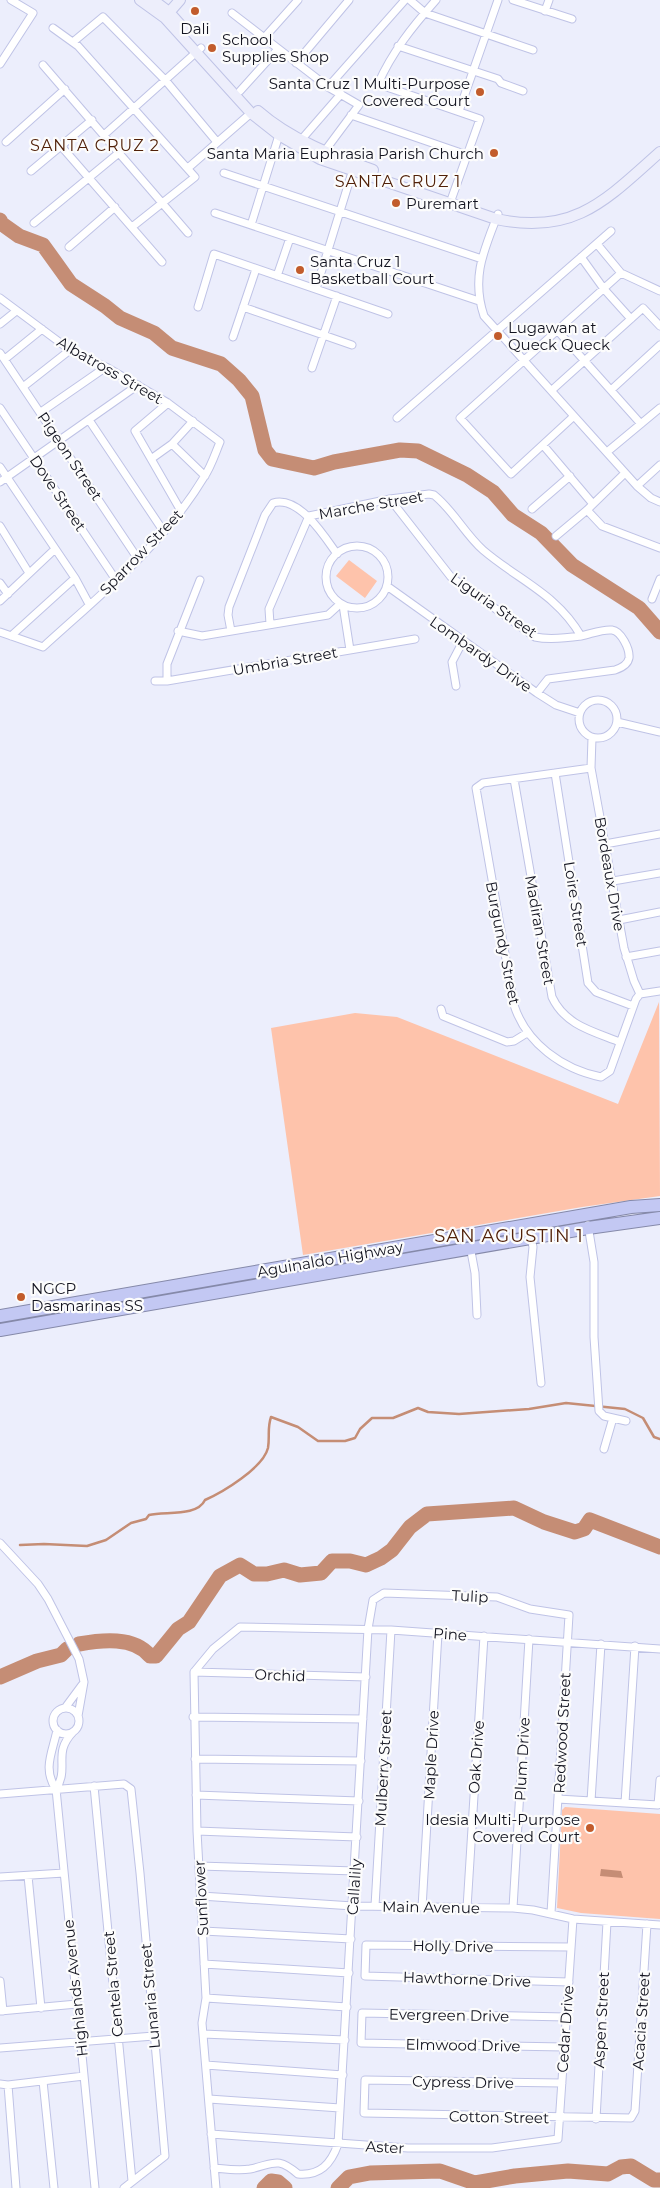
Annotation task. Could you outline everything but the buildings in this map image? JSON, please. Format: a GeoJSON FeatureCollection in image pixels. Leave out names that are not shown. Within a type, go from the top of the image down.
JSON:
{"type":"FeatureCollection","features":[{"type":"Feature","properties":{"kind":"highway","name":"Aguinaldo Highway"},"geometry":{"type":"LineString","coordinates":[[0,1316],[586,1214],[631,1207],[660,1205]]}},
{"type":"Feature","properties":{"kind":"highway","name":"Aguinaldo Highway"},"geometry":{"type":"LineString","coordinates":[[0,1330],[588,1228],[660,1218]]}},
{"type":"Feature","properties":{"kind":"highway"},"geometry":{"type":"LineString","coordinates":[[364,1253],[366,1267]]}},
{"type":"Feature","properties":{"kind":"street"},"geometry":{"type":"LineString","coordinates":[[0,64],[32,13],[22,3],[12,0]]}},
{"type":"Feature","properties":{"kind":"street"},"geometry":{"type":"LineString","coordinates":[[140,0],[167,15]]}},
{"type":"Feature","properties":{"kind":"street"},"geometry":{"type":"LineString","coordinates":[[153,0],[263,115],[301,140],[354,167]]}},
{"type":"Feature","properties":{"kind":"street"},"geometry":{"type":"LineString","coordinates":[[167,15],[180,0]]}},
{"type":"Feature","properties":{"kind":"street"},"geometry":{"type":"LineString","coordinates":[[264,38],[298,0]]}},
{"type":"Feature","properties":{"kind":"street"},"geometry":{"type":"LineString","coordinates":[[296,63],[348,0]]}},
{"type":"Feature","properties":{"kind":"street"},"geometry":{"type":"LineString","coordinates":[[328,87],[405,0]]}},
{"type":"Feature","properties":{"kind":"street"},"geometry":{"type":"LineString","coordinates":[[410,0],[424,13],[533,50]]}},
{"type":"Feature","properties":{"kind":"street"},"geometry":{"type":"LineString","coordinates":[[436,0],[398,46],[387,63],[378,84],[480,119],[451,200]]}},
{"type":"Feature","properties":{"kind":"street"},"geometry":{"type":"LineString","coordinates":[[459,112],[498,0]]}},
{"type":"Feature","properties":{"kind":"street"},"geometry":{"type":"LineString","coordinates":[[513,0],[572,20]]}},
{"type":"Feature","properties":{"kind":"street"},"geometry":{"type":"LineString","coordinates":[[545,11],[549,0]]}},
{"type":"Feature","properties":{"kind":"street"},"geometry":{"type":"LineString","coordinates":[[232,12],[328,87],[358,106],[324,152]]}},
{"type":"Feature","properties":{"kind":"street"},"geometry":{"type":"LineString","coordinates":[[73,42],[103,17],[166,81],[217,142]]}},
{"type":"Feature","properties":{"kind":"street"},"geometry":{"type":"LineString","coordinates":[[53,28],[73,42],[135,107],[195,177],[132,228]]}},
{"type":"Feature","properties":{"kind":"street"},"geometry":{"type":"LineString","coordinates":[[398,46],[498,79],[501,83],[523,91]]}},
{"type":"Feature","properties":{"kind":"street"},"geometry":{"type":"LineString","coordinates":[[240,91],[278,49]]}},
{"type":"Feature","properties":{"kind":"street"},"geometry":{"type":"LineString","coordinates":[[105,134],[199,50]]}},
{"type":"Feature","properties":{"kind":"street"},"geometry":{"type":"LineString","coordinates":[[199,50],[251,113],[279,135],[320,159],[354,167],[524,224],[555,222],[600,204],[658,158]]}},
{"type":"Feature","properties":{"kind":"street"},"geometry":{"type":"LineString","coordinates":[[43,65],[105,134],[188,233]]}},
{"type":"Feature","properties":{"kind":"street"},"geometry":{"type":"LineString","coordinates":[[6,142],[65,89]]}},
{"type":"Feature","properties":{"kind":"street"},"geometry":{"type":"LineString","coordinates":[[301,140],[341,94]]}},
{"type":"Feature","properties":{"kind":"street"},"geometry":{"type":"LineString","coordinates":[[188,168],[251,113]]}},
{"type":"Feature","properties":{"kind":"street"},"geometry":{"type":"LineString","coordinates":[[351,116],[467,155]]}},
{"type":"Feature","properties":{"kind":"street"},"geometry":{"type":"LineString","coordinates":[[31,171],[92,120]]}},
{"type":"Feature","properties":{"kind":"street"},"geometry":{"type":"LineString","coordinates":[[252,225],[279,135]]}},
{"type":"Feature","properties":{"kind":"street"},"geometry":{"type":"LineString","coordinates":[[497,216],[541,218],[568,214],[580,209],[607,192],[660,145]]}},
{"type":"Feature","properties":{"kind":"street"},"geometry":{"type":"LineString","coordinates":[[61,146],[162,262]]}},
{"type":"Feature","properties":{"kind":"street"},"geometry":{"type":"LineString","coordinates":[[34,223],[120,152]]}},
{"type":"Feature","properties":{"kind":"street"},"geometry":{"type":"LineString","coordinates":[[316,289],[354,167]]}},
{"type":"Feature","properties":{"kind":"street"},"geometry":{"type":"LineString","coordinates":[[224,174],[482,259]]}},
{"type":"Feature","properties":{"kind":"street"},"geometry":{"type":"LineString","coordinates":[[69,247],[114,207]]}},
{"type":"Feature","properties":{"kind":"street"},"geometry":{"type":"LineString","coordinates":[[214,212],[479,300]]}},
{"type":"Feature","properties":{"kind":"street"},"geometry":{"type":"LineString","coordinates":[[497,216],[482,259],[478,286],[479,300],[484,316],[637,486],[651,498],[660,502]]}},
{"type":"Feature","properties":{"kind":"street"},"geometry":{"type":"LineString","coordinates":[[396,418],[611,230]]}},
{"type":"Feature","properties":{"kind":"street"},"geometry":{"type":"LineString","coordinates":[[277,276],[290,238]]}},
{"type":"Feature","properties":{"kind":"street"},"geometry":{"type":"LineString","coordinates":[[597,244],[621,273],[660,291]]}},
{"type":"Feature","properties":{"kind":"street"},"geometry":{"type":"LineString","coordinates":[[198,307],[214,254],[388,314]]}},
{"type":"Feature","properties":{"kind":"street"},"geometry":{"type":"LineString","coordinates":[[581,257],[604,288],[631,319]]}},
{"type":"Feature","properties":{"kind":"street"},"geometry":{"type":"LineString","coordinates":[[233,337],[256,268]]}},
{"type":"Feature","properties":{"kind":"street"},"geometry":{"type":"LineString","coordinates":[[574,416],[511,474],[460,418],[523,359],[621,273]]}},
{"type":"Feature","properties":{"kind":"street"},"geometry":{"type":"LineString","coordinates":[[312,368],[337,296]]}},
{"type":"Feature","properties":{"kind":"street","name":"Albatross Street"},"geometry":{"type":"LineString","coordinates":[[0,298],[15,312],[70,350],[106,367],[168,403],[220,442]]}},
{"type":"Feature","properties":{"kind":"street"},"geometry":{"type":"LineString","coordinates":[[243,307],[352,345]]}},
{"type":"Feature","properties":{"kind":"street"},"geometry":{"type":"LineString","coordinates":[[552,390],[643,308],[660,326]]}},
{"type":"Feature","properties":{"kind":"street"},"geometry":{"type":"LineString","coordinates":[[0,324],[15,312]]}},
{"type":"Feature","properties":{"kind":"street"},"geometry":{"type":"LineString","coordinates":[[2,356],[42,329]]}},
{"type":"Feature","properties":{"kind":"street"},"geometry":{"type":"LineString","coordinates":[[557,330],[641,424]]}},
{"type":"Feature","properties":{"kind":"street"},"geometry":{"type":"LineString","coordinates":[[611,390],[660,345]]}},
{"type":"Feature","properties":{"kind":"street"},"geometry":{"type":"LineString","coordinates":[[23,387],[70,350]]}},
{"type":"Feature","properties":{"kind":"street","name":"Pigeon Street"},"geometry":{"type":"LineString","coordinates":[[2,356],[138,559]]}},
{"type":"Feature","properties":{"kind":"street"},"geometry":{"type":"LineString","coordinates":[[41,412],[106,367]]}},
{"type":"Feature","properties":{"kind":"street"},"geometry":{"type":"LineString","coordinates":[[3,480],[138,385]]}},
{"type":"Feature","properties":{"kind":"street"},"geometry":{"type":"LineString","coordinates":[[168,403],[135,431],[180,511]]}},
{"type":"Feature","properties":{"kind":"street","name":"Dove Street"},"geometry":{"type":"LineString","coordinates":[[0,408],[116,580]]}},
{"type":"Feature","properties":{"kind":"street"},"geometry":{"type":"LineString","coordinates":[[607,452],[660,408]]}},
{"type":"Feature","properties":{"kind":"street"},"geometry":{"type":"LineString","coordinates":[[89,420],[164,532]]}},
{"type":"Feature","properties":{"kind":"street"},"geometry":{"type":"LineString","coordinates":[[151,459],[172,444],[193,421]]}},
{"type":"Feature","properties":{"kind":"street","name":"Sparrow Street"},"geometry":{"type":"LineString","coordinates":[[11,636],[43,647],[116,580],[164,532],[180,511],[205,476],[220,442]]}},
{"type":"Feature","properties":{"kind":"street"},"geometry":{"type":"LineString","coordinates":[[172,444],[205,476]]}},
{"type":"Feature","properties":{"kind":"street"},"geometry":{"type":"LineString","coordinates":[[543,445],[594,504]]}},
{"type":"Feature","properties":{"kind":"street"},"geometry":{"type":"LineString","coordinates":[[637,486],[660,465]]}},
{"type":"Feature","properties":{"kind":"street"},"geometry":{"type":"LineString","coordinates":[[0,468],[3,480],[74,578],[89,604]]}},
{"type":"Feature","properties":{"kind":"street"},"geometry":{"type":"LineString","coordinates":[[556,536],[594,504],[625,473]]}},
{"type":"Feature","properties":{"kind":"street"},"geometry":{"type":"LineString","coordinates":[[532,509],[570,476]]}},
{"type":"Feature","properties":{"kind":"street","name":"Marche Street"},"geometry":{"type":"LineString","coordinates":[[270,624],[269,608],[309,516],[390,499],[429,494],[434,495],[481,548],[557,604],[569,616],[581,636]]}},
{"type":"Feature","properties":{"kind":"street","name":"Liguria Street"},"geometry":{"type":"LineString","coordinates":[[390,499],[451,577],[535,637],[543,639],[581,636],[607,630],[617,631],[621,636],[629,656],[627,662],[615,670],[548,679],[537,693]]}},
{"type":"Feature","properties":{"kind":"street"},"geometry":{"type":"LineString","coordinates":[[231,631],[228,610],[268,510],[273,503],[277,502],[294,507],[309,516],[337,554]]}},
{"type":"Feature","properties":{"kind":"street"},"geometry":{"type":"LineString","coordinates":[[587,510],[602,526],[660,548]]}},
{"type":"Feature","properties":{"kind":"street"},"geometry":{"type":"LineString","coordinates":[[0,526],[29,573]]}},
{"type":"Feature","properties":{"kind":"street"},"geometry":{"type":"LineString","coordinates":[[353,546],[362,547],[378,554],[387,569],[387,586],[379,599],[366,607],[358,608],[342,605],[330,593],[326,579],[329,565],[337,554],[353,546]]}},
{"type":"Feature","properties":{"kind":"street"},"geometry":{"type":"LineString","coordinates":[[0,601],[54,550]]}},
{"type":"Feature","properties":{"kind":"street"},"geometry":{"type":"LineString","coordinates":[[0,632],[11,636],[74,578]]}},
{"type":"Feature","properties":{"kind":"street"},"geometry":{"type":"LineString","coordinates":[[652,599],[660,578]]}},
{"type":"Feature","properties":{"kind":"street"},"geometry":{"type":"LineString","coordinates":[[167,681],[167,664],[178,631],[200,580]]}},
{"type":"Feature","properties":{"kind":"street"},"geometry":{"type":"LineString","coordinates":[[0,583],[8,594]]}},
{"type":"Feature","properties":{"kind":"street","name":"Lombardy Drive"},"geometry":{"type":"LineString","coordinates":[[387,586],[537,693],[556,705],[580,713]]}},
{"type":"Feature","properties":{"kind":"street"},"geometry":{"type":"LineString","coordinates":[[178,631],[198,636],[231,631],[328,615],[342,605]]}},
{"type":"Feature","properties":{"kind":"street"},"geometry":{"type":"LineString","coordinates":[[342,605],[350,650]]}},
{"type":"Feature","properties":{"kind":"street","name":"Umbria Street"},"geometry":{"type":"LineString","coordinates":[[155,681],[167,681],[415,639]]}},
{"type":"Feature","properties":{"kind":"street"},"geometry":{"type":"LineString","coordinates":[[456,686],[452,662],[463,641]]}},
{"type":"Feature","properties":{"kind":"street"},"geometry":{"type":"LineString","coordinates":[[594,701],[606,702],[615,710],[617,722],[611,734],[596,738],[587,735],[580,725],[580,713],[588,703],[594,701]]}},
{"type":"Feature","properties":{"kind":"street"},"geometry":{"type":"LineString","coordinates":[[617,722],[660,732]]}},
{"type":"Feature","properties":{"kind":"street","name":"Bordeaux Drive"},"geometry":{"type":"LineString","coordinates":[[596,738],[592,751],[591,768],[626,957],[640,994]]}},
{"type":"Feature","properties":{"kind":"street","name":"Burgundy Street"},"geometry":{"type":"LineString","coordinates":[[591,768],[480,784],[476,788],[514,1004],[527,1033],[544,1050],[560,1061],[601,1077],[610,1071],[633,1006],[640,994]]}},
{"type":"Feature","properties":{"kind":"street","name":"Loire Street"},"geometry":{"type":"LineString","coordinates":[[555,773],[588,983],[596,992],[633,1006]]}},
{"type":"Feature","properties":{"kind":"street","name":"Madiran Street"},"geometry":{"type":"LineString","coordinates":[[514,779],[552,997],[560,1011],[571,1022],[620,1042]]}},
{"type":"Feature","properties":{"kind":"street"},"geometry":{"type":"LineString","coordinates":[[605,844],[660,834]]}},
{"type":"Feature","properties":{"kind":"street"},"geometry":{"type":"LineString","coordinates":[[613,880],[660,873]]}},
{"type":"Feature","properties":{"kind":"street"},"geometry":{"type":"LineString","coordinates":[[619,920],[660,912]]}},
{"type":"Feature","properties":{"kind":"street"},"geometry":{"type":"LineString","coordinates":[[626,957],[660,951]]}},
{"type":"Feature","properties":{"kind":"street"},"geometry":{"type":"LineString","coordinates":[[640,994],[660,991]]}},
{"type":"Feature","properties":{"kind":"street"},"geometry":{"type":"LineString","coordinates":[[441,1009],[442,1016],[503,1040],[514,1041],[527,1033]]}},
{"type":"Feature","properties":{"kind":"street"},"geometry":{"type":"LineString","coordinates":[[586,1214],[594,1262],[594,1336],[599,1411],[604,1416],[626,1421]]}},
{"type":"Feature","properties":{"kind":"street"},"geometry":{"type":"LineString","coordinates":[[528,1224],[533,1247],[530,1278],[541,1383]]}},
{"type":"Feature","properties":{"kind":"street"},"geometry":{"type":"LineString","coordinates":[[468,1235],[475,1273],[477,1315]]}},
{"type":"Feature","properties":{"kind":"street"},"geometry":{"type":"LineString","coordinates":[[604,1449],[612,1418]]}},
{"type":"Feature","properties":{"kind":"street"},"geometry":{"type":"LineString","coordinates":[[0,1543],[38,1584],[67,1634],[78,1659],[84,1682],[78,1725],[73,1732],[65,1733],[57,1730],[54,1718],[58,1711],[65,1708],[76,1695],[84,1682]]}},
{"type":"Feature","properties":{"kind":"street","name":"Tulip"},"geometry":{"type":"LineString","coordinates":[[368,1629],[373,1600],[384,1593],[471,1595],[497,1597],[530,1609],[569,1616],[567,1642]]}},
{"type":"Feature","properties":{"kind":"street","name":"Pine"},"geometry":{"type":"LineString","coordinates":[[194,1672],[213,1649],[240,1627],[391,1630],[660,1649]]}},
{"type":"Feature","properties":{"kind":"street","name":"Callalily"},"geometry":{"type":"LineString","coordinates":[[338,2144],[368,1629]]}},
{"type":"Feature","properties":{"kind":"street","name":"Mulberry Street"},"geometry":{"type":"LineString","coordinates":[[375,1906],[391,1630]]}},
{"type":"Feature","properties":{"kind":"street","name":"Maple Drive"},"geometry":{"type":"LineString","coordinates":[[422,1908],[438,1633]]}},
{"type":"Feature","properties":{"kind":"street","name":"Oak Drive"},"geometry":{"type":"LineString","coordinates":[[467,1908],[484,1636]]}},
{"type":"Feature","properties":{"kind":"street","name":"Plum Drive"},"geometry":{"type":"LineString","coordinates":[[513,1908],[529,1639]]}},
{"type":"Feature","properties":{"kind":"street","name":"Redwood Street"},"geometry":{"type":"LineString","coordinates":[[551,1913],[567,1642]]}},
{"type":"Feature","properties":{"kind":"street"},"geometry":{"type":"LineString","coordinates":[[592,1801],[601,1644]]}},
{"type":"Feature","properties":{"kind":"street"},"geometry":{"type":"LineString","coordinates":[[625,1803],[635,1646]]}},
{"type":"Feature","properties":{"kind":"street","name":"Orchid"},"geometry":{"type":"LineString","coordinates":[[194,1672],[366,1677]]}},
{"type":"Feature","properties":{"kind":"street","name":"Sunflower"},"geometry":{"type":"LineString","coordinates":[[194,1672],[197,1832],[206,1998],[202,2023],[216,2188]]}},
{"type":"Feature","properties":{"kind":"street"},"geometry":{"type":"LineString","coordinates":[[65,1708],[73,1710],[78,1716]]}},
{"type":"Feature","properties":{"kind":"street"},"geometry":{"type":"LineString","coordinates":[[194,1717],[363,1719]]}},
{"type":"Feature","properties":{"kind":"street","name":"Highlands Avenue"},"geometry":{"type":"LineString","coordinates":[[57,1730],[49,1773],[50,1780],[56,1789],[95,2188]]}},
{"type":"Feature","properties":{"kind":"street","name":"Highlands Avenue"},"geometry":{"type":"LineString","coordinates":[[56,1789],[62,1780],[62,1746],[73,1732]]}},
{"type":"Feature","properties":{"kind":"street"},"geometry":{"type":"LineString","coordinates":[[195,1759],[361,1761]]}},
{"type":"Feature","properties":{"kind":"street"},"geometry":{"type":"LineString","coordinates":[[558,1799],[658,1805],[660,1780]]}},
{"type":"Feature","properties":{"kind":"street","name":"Lunaria Street"},"geometry":{"type":"LineString","coordinates":[[94,1786],[124,1784],[130,1789],[140,1873],[165,2156],[124,2188]]}},
{"type":"Feature","properties":{"kind":"street"},"geometry":{"type":"LineString","coordinates":[[0,1794],[94,1786]]}},
{"type":"Feature","properties":{"kind":"street","name":"Centela Street"},"geometry":{"type":"LineString","coordinates":[[94,1786],[132,2181]]}},
{"type":"Feature","properties":{"kind":"street"},"geometry":{"type":"LineString","coordinates":[[196,1795],[359,1801]]}},
{"type":"Feature","properties":{"kind":"street"},"geometry":{"type":"LineString","coordinates":[[197,1832],[357,1838]]}},
{"type":"Feature","properties":{"kind":"street"},"geometry":{"type":"LineString","coordinates":[[199,1866],[355,1872]]}},
{"type":"Feature","properties":{"kind":"street"},"geometry":{"type":"LineString","coordinates":[[0,1877],[64,1873]]}},
{"type":"Feature","properties":{"kind":"street"},"geometry":{"type":"LineString","coordinates":[[28,1876],[41,2008]]}},
{"type":"Feature","properties":{"kind":"street","name":"Main Avenue"},"geometry":{"type":"LineString","coordinates":[[201,1896],[353,1906],[513,1908],[551,1913],[573,1919],[660,1925]]}},
{"type":"Feature","properties":{"kind":"street","name":"Cedar Drive"},"geometry":{"type":"LineString","coordinates":[[558,2139],[573,1919]]}},
{"type":"Feature","properties":{"kind":"street","name":"Aspen Street"},"geometry":{"type":"LineString","coordinates":[[596,2119],[607,1922]]}},
{"type":"Feature","properties":{"kind":"street","name":"Acacia Street"},"geometry":{"type":"LineString","coordinates":[[633,2116],[635,2111],[647,1924]]}},
{"type":"Feature","properties":{"kind":"street"},"geometry":{"type":"LineString","coordinates":[[203,1931],[351,1939]]}},
{"type":"Feature","properties":{"kind":"street","name":"Holly Drive"},"geometry":{"type":"LineString","coordinates":[[365,1976],[366,1945],[571,1947]]}},
{"type":"Feature","properties":{"kind":"street"},"geometry":{"type":"LineString","coordinates":[[204,1964],[349,1973]]}},
{"type":"Feature","properties":{"kind":"street","name":"Hawthorne Drive"},"geometry":{"type":"LineString","coordinates":[[365,1976],[569,1982]]}},
{"type":"Feature","properties":{"kind":"street"},"geometry":{"type":"LineString","coordinates":[[0,1981],[2,2011],[77,2004]]}},
{"type":"Feature","properties":{"kind":"street"},"geometry":{"type":"LineString","coordinates":[[206,1998],[347,2007]]}},
{"type":"Feature","properties":{"kind":"street","name":"Evergreen Drive"},"geometry":{"type":"LineString","coordinates":[[361,2043],[362,2013],[566,2017]]}},
{"type":"Feature","properties":{"kind":"street"},"geometry":{"type":"LineString","coordinates":[[203,2034],[345,2040]]}},
{"type":"Feature","properties":{"kind":"street"},"geometry":{"type":"LineString","coordinates":[[0,2048],[154,2036]]}},
{"type":"Feature","properties":{"kind":"street","name":"Elmwood Drive"},"geometry":{"type":"LineString","coordinates":[[361,2043],[564,2047]]}},
{"type":"Feature","properties":{"kind":"street"},"geometry":{"type":"LineString","coordinates":[[206,2065],[343,2075]]}},
{"type":"Feature","properties":{"kind":"street"},"geometry":{"type":"LineString","coordinates":[[16,2188],[4,2084],[84,2076]]}},
{"type":"Feature","properties":{"kind":"street","name":"Cypress Drive"},"geometry":{"type":"LineString","coordinates":[[364,2113],[365,2080],[562,2083]]}},
{"type":"Feature","properties":{"kind":"street"},"geometry":{"type":"LineString","coordinates":[[43,2081],[54,2188]]}},
{"type":"Feature","properties":{"kind":"street"},"geometry":{"type":"LineString","coordinates":[[208,2099],[340,2108]]}},
{"type":"Feature","properties":{"kind":"street","name":"Cotton Street"},"geometry":{"type":"LineString","coordinates":[[364,2113],[628,2120],[633,2116]]}},
{"type":"Feature","properties":{"kind":"street","name":"Aster"},"geometry":{"type":"LineString","coordinates":[[211,2134],[408,2148],[492,2148],[558,2139]]}},
{"type":"Feature","properties":{"kind":"street"},"geometry":{"type":"LineString","coordinates":[[214,2168],[249,2169],[271,2162],[283,2163],[298,2174],[318,2172],[326,2167],[334,2156],[338,2144]]}},
{"type":"Feature","properties":{"kind":"shaded area"},"geometry":{"type":"Polygon","coordinates":[[[349,560],[377,581],[365,598],[336,576],[349,560]]]}},
{"type":"Feature","properties":{"kind":"shaded area"},"geometry":{"type":"Polygon","coordinates":[[[659,1002],[660,1196],[582,1207],[303,1255],[271,1028],[355,1013],[397,1017],[618,1104],[659,1002]]]}},
{"type":"Feature","properties":{"kind":"shaded area"},"geometry":{"type":"Polygon","coordinates":[[[565,1807],[660,1814],[660,1919],[581,1913],[557,1908],[562,1810],[565,1807]]]}},
{"type":"Feature","properties":{"kind":"shaded area"},"geometry":{"type":"Polygon","coordinates":[[[601,1869],[621,1871],[623,1878],[600,1876],[601,1869]]]}},
{"type":"Feature","properties":{"kind":"waterway"},"geometry":{"type":"LineString","coordinates":[[0,220],[2,224],[19,236],[43,245],[71,284],[120,318],[154,333],[172,348],[221,364],[239,380],[252,396],[265,450],[272,459],[314,468],[334,462],[400,450],[418,451],[467,475],[493,492],[513,515],[541,533],[572,565],[639,608],[660,632]]}},
{"type":"Feature","properties":{"kind":"waterway"},"geometry":{"type":"LineString","coordinates":[[20,1545],[87,1546],[106,1540],[131,1523],[146,1519],[149,1515],[195,1509],[205,1500],[251,1471],[265,1456],[268,1448],[271,1417],[298,1427],[318,1441],[345,1441],[355,1438],[360,1429],[372,1418],[393,1418],[418,1408],[428,1412],[459,1414],[529,1409],[566,1403],[625,1409],[643,1418],[654,1437],[660,1439]]}},
{"type":"Feature","properties":{"kind":"waterway"},"geometry":{"type":"LineString","coordinates":[[79,1644],[97,1641],[126,1642],[135,1645],[150,1656],[156,1656],[178,1629],[189,1622],[220,1576],[240,1565],[254,1574],[267,1574],[284,1570],[300,1575],[321,1573],[332,1561],[350,1561],[366,1565],[392,1550],[410,1527],[427,1514],[514,1508],[544,1522],[575,1532],[584,1529],[590,1520],[660,1547]]}},
{"type":"Feature","properties":{"kind":"waterway"},"geometry":{"type":"LineString","coordinates":[[0,1677],[37,1661],[61,1655],[67,1649]]}},
{"type":"Feature","properties":{"kind":"waterway"},"geometry":{"type":"LineString","coordinates":[[338,2188],[349,2177],[370,2173],[440,2171],[475,2183],[515,2176],[568,2171],[608,2174],[621,2167],[631,2166],[654,2180],[660,2180]]}},
{"type":"Feature","properties":{"kind":"waterway"},"geometry":{"type":"LineString","coordinates":[[264,2188],[271,2181],[278,2182],[285,2188]]}},
{"type":"Feature","properties":{"kind":"place","name":"Dali"},"geometry":{"type":"Point","coordinates":[195,11]}},
{"type":"Feature","properties":{"kind":"place","name":"School Supplies Shop"},"geometry":{"type":"Point","coordinates":[212,48]}},
{"type":"Feature","properties":{"kind":"place","name":"Santa Cruz 1 Multi-Purpose Covered Court"},"geometry":{"type":"Point","coordinates":[480,92]}},
{"type":"Feature","properties":{"kind":"place","name":"Santa Maria Euphrasia Parish Church"},"geometry":{"type":"Point","coordinates":[494,153]}},
{"type":"Feature","properties":{"kind":"place","name":"Puremart"},"geometry":{"type":"Point","coordinates":[396,203]}},
{"type":"Feature","properties":{"kind":"place","name":"Santa Cruz 1 Basketball Court"},"geometry":{"type":"Point","coordinates":[300,270]}},
{"type":"Feature","properties":{"kind":"place","name":"Lugawan at Queck Queck"},"geometry":{"type":"Point","coordinates":[498,336]}},
{"type":"Feature","properties":{"kind":"place","name":"NGCP Dasmarinas SS"},"geometry":{"type":"Point","coordinates":[21,1297]}},
{"type":"Feature","properties":{"kind":"place","name":"Idesia Multi-Purpose Covered Court"},"geometry":{"type":"Point","coordinates":[590,1828]}},
{"type":"Feature","properties":{"kind":"district","name":"SANTA CRUZ 2"},"geometry":{"type":"Point","coordinates":[95,145]}},
{"type":"Feature","properties":{"kind":"district","name":"SANTA CRUZ 1"},"geometry":{"type":"Point","coordinates":[398,181]}},
{"type":"Feature","properties":{"kind":"district","name":"SAN AGUSTIN 1"},"geometry":{"type":"Point","coordinates":[509,1236]}}]}
